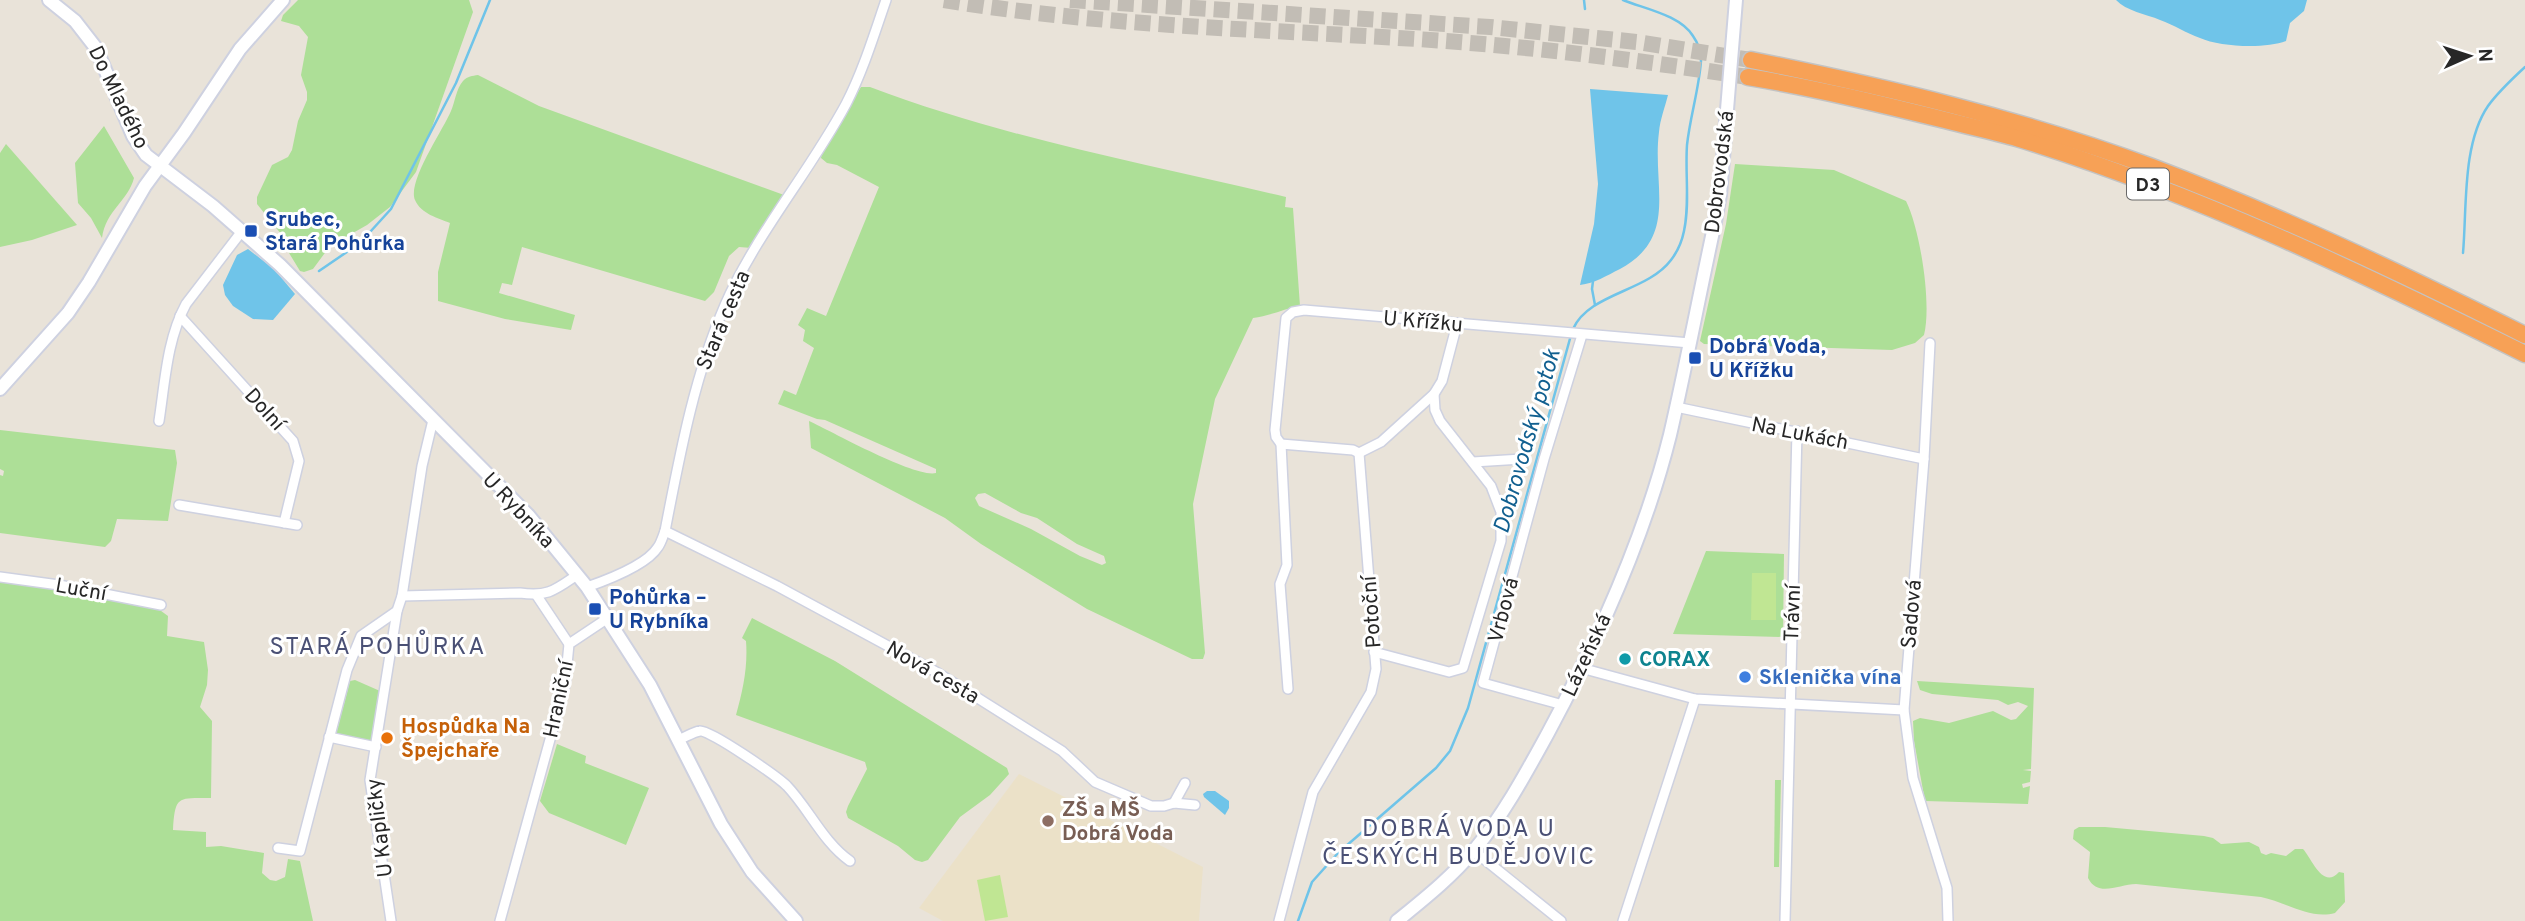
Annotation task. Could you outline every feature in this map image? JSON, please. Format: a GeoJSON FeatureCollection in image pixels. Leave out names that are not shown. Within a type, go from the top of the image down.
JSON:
{"type":"FeatureCollection","features":[{"type":"Feature","properties":{"kind":"highway","name":"D3"},"geometry":{"type":"LineString","coordinates":[[1752,60],[1919,96],[2022,125],[2150,167],[2263,211],[2525,335]]}},
{"type":"Feature","properties":{"kind":"highway","name":"D3"},"geometry":{"type":"LineString","coordinates":[[1748,77],[1847,96],[2022,140],[2142,182],[2259,227],[2374,279],[2525,354]]}},
{"type":"Feature","properties":{"kind":"street","name":"Do Mladého"},"geometry":{"type":"LineString","coordinates":[[48,0],[67,13],[90,38],[102,58],[133,136],[145,155],[159,166]]}},
{"type":"Feature","properties":{"kind":"street"},"geometry":{"type":"LineString","coordinates":[[0,389],[68,313],[145,186],[257,28],[283,0]]}},
{"type":"Feature","properties":{"kind":"street","name":"Stará cesta"},"geometry":{"type":"LineString","coordinates":[[587,587],[607,580],[648,558],[658,548],[665,531],[689,411],[725,305],[752,255],[846,104],[886,0]]}},
{"type":"Feature","properties":{"kind":"street","name":"Dobrovodská"},"geometry":{"type":"LineString","coordinates":[[1690,343],[1720,195],[1737,0]]}},
{"type":"Feature","properties":{"kind":"street","name":"U Rybníka"},"geometry":{"type":"LineString","coordinates":[[159,166],[242,231],[280,265],[528,516],[578,575],[650,685],[680,739],[721,824],[752,872],[796,921]]}},
{"type":"Feature","properties":{"kind":"street"},"geometry":{"type":"LineString","coordinates":[[159,421],[172,339],[180,316],[242,231]]}},
{"type":"Feature","properties":{"kind":"street","name":"U Křížku"},"geometry":{"type":"LineString","coordinates":[[1288,690],[1280,584],[1287,565],[1281,444],[1275,430],[1286,318],[1293,312],[1304,310],[1690,343]]}},
{"type":"Feature","properties":{"kind":"street","name":"Dolní"},"geometry":{"type":"LineString","coordinates":[[180,316],[293,441],[299,461],[284,523]]}},
{"type":"Feature","properties":{"kind":"street"},"geometry":{"type":"LineString","coordinates":[[1281,444],[1353,450],[1359,453],[1381,442],[1434,394],[1442,381],[1457,324]]}},
{"type":"Feature","properties":{"kind":"street","name":"Vrbová"},"geometry":{"type":"LineString","coordinates":[[1563,705],[1483,683],[1581,335]]}},
{"type":"Feature","properties":{"kind":"street","name":"Lázeňská"},"geometry":{"type":"LineString","coordinates":[[1397,921],[1449,877],[1474,850],[1497,820],[1526,773],[1563,705],[1633,550],[1669,437],[1690,343]]}},
{"type":"Feature","properties":{"kind":"street","name":"Sadová"},"geometry":{"type":"LineString","coordinates":[[1930,343],[1924,459],[1904,710],[1913,778],[1947,888],[1948,921]]}},
{"type":"Feature","properties":{"kind":"street"},"geometry":{"type":"LineString","coordinates":[[1374,652],[1449,672],[1459,671],[1465,666],[1501,541],[1501,512],[1491,486],[1440,421],[1435,410],[1434,394]]}},
{"type":"Feature","properties":{"kind":"street","name":"Na Lukách"},"geometry":{"type":"LineString","coordinates":[[1676,407],[1924,459]]}},
{"type":"Feature","properties":{"kind":"street","name":"U Kapličky"},"geometry":{"type":"LineString","coordinates":[[391,921],[370,779],[422,466],[433,420]]}},
{"type":"Feature","properties":{"kind":"street","name":"Trávní"},"geometry":{"type":"LineString","coordinates":[[1785,921],[1797,431]]}},
{"type":"Feature","properties":{"kind":"street","name":"Potoční"},"geometry":{"type":"LineString","coordinates":[[1279,921],[1313,792],[1371,692],[1376,669],[1359,453]]}},
{"type":"Feature","properties":{"kind":"street"},"geometry":{"type":"LineString","coordinates":[[1473,462],[1522,458]]}},
{"type":"Feature","properties":{"kind":"street"},"geometry":{"type":"LineString","coordinates":[[180,505],[297,525]]}},
{"type":"Feature","properties":{"kind":"street","name":"Nová cesta"},"geometry":{"type":"LineString","coordinates":[[665,531],[777,586],[938,673],[1062,751],[1095,782],[1151,806],[1164,807],[1174,803],[1195,805]]}},
{"type":"Feature","properties":{"kind":"street"},"geometry":{"type":"LineString","coordinates":[[402,596],[520,593],[537,596],[553,591],[578,575]]}},
{"type":"Feature","properties":{"kind":"street","name":"Luční"},"geometry":{"type":"LineString","coordinates":[[0,577],[59,585],[161,605]]}},
{"type":"Feature","properties":{"kind":"street"},"geometry":{"type":"LineString","coordinates":[[537,596],[569,644]]}},
{"type":"Feature","properties":{"kind":"street"},"geometry":{"type":"LineString","coordinates":[[278,848],[300,850],[347,670],[361,636],[397,611]]}},
{"type":"Feature","properties":{"kind":"street","name":"Hraniční"},"geometry":{"type":"LineString","coordinates":[[500,921],[565,685],[569,644],[608,618]]}},
{"type":"Feature","properties":{"kind":"street"},"geometry":{"type":"LineString","coordinates":[[1581,668],[1695,699],[1904,710]]}},
{"type":"Feature","properties":{"kind":"street"},"geometry":{"type":"LineString","coordinates":[[1623,921],[1695,699]]}},
{"type":"Feature","properties":{"kind":"street"},"geometry":{"type":"LineString","coordinates":[[680,739],[705,731],[786,784],[834,846],[850,861]]}},
{"type":"Feature","properties":{"kind":"street"},"geometry":{"type":"LineString","coordinates":[[329,737],[376,747]]}},
{"type":"Feature","properties":{"kind":"street"},"geometry":{"type":"LineString","coordinates":[[1174,803],[1185,783]]}},
{"type":"Feature","properties":{"kind":"street"},"geometry":{"type":"LineString","coordinates":[[1474,850],[1561,921]]}},
{"type":"Feature","properties":{"kind":"shaded area","name":"ZŠ a MŠ Dobrá Voda"},"geometry":{"type":"Polygon","coordinates":[[[1019,774],[1203,867],[1199,921],[943,921],[919,908],[1019,774]]]}},
{"type":"Feature","properties":{"kind":"green space"},"geometry":{"type":"Polygon","coordinates":[[[298,0],[469,0],[473,12],[416,172],[390,207],[367,225],[330,246],[313,269],[304,272],[300,271],[281,234],[257,204],[257,197],[272,165],[288,157],[292,150],[298,121],[307,100],[301,75],[308,37],[299,26],[281,21],[283,15],[298,0]]]}},
{"type":"Feature","properties":{"kind":"green space"},"geometry":{"type":"Polygon","coordinates":[[[478,75],[539,106],[784,195],[752,248],[739,247],[729,256],[714,292],[705,301],[522,247],[512,285],[502,283],[499,293],[575,315],[571,330],[505,319],[438,301],[438,272],[450,223],[421,209],[415,200],[414,192],[421,169],[451,111],[461,84],[470,76],[478,75]]]}},
{"type":"Feature","properties":{"kind":"green space"},"geometry":{"type":"Polygon","coordinates":[[[861,87],[870,87],[1024,136],[1286,197],[1285,207],[1293,208],[1300,306],[1253,318],[1215,399],[1193,504],[1205,653],[1203,659],[1192,659],[1087,609],[981,544],[945,518],[811,448],[809,421],[893,462],[925,473],[936,473],[936,469],[825,420],[778,404],[784,390],[796,395],[814,348],[803,341],[805,330],[798,325],[807,308],[826,316],[879,187],[837,165],[827,163],[821,158],[861,87]],[[985,493],[978,494],[975,498],[979,506],[1031,529],[1080,556],[1102,565],[1106,563],[1104,556],[1077,544],[1037,518],[1021,513],[985,493]]]}},
{"type":"Feature","properties":{"kind":"green space"},"geometry":{"type":"Polygon","coordinates":[[[104,126],[134,178],[108,220],[102,238],[91,218],[78,203],[75,163],[104,126]]]}},
{"type":"Feature","properties":{"kind":"green space"},"geometry":{"type":"Polygon","coordinates":[[[6,144],[77,225],[0,247],[0,153],[6,144]]]}},
{"type":"Feature","properties":{"kind":"green space"},"geometry":{"type":"Polygon","coordinates":[[[1735,164],[1834,170],[1906,201],[1916,229],[1926,286],[1924,335],[1915,343],[1892,350],[1704,344],[1700,341],[1726,224],[1735,164]]]}},
{"type":"Feature","properties":{"kind":"green space"},"geometry":{"type":"Polygon","coordinates":[[[0,430],[175,450],[177,463],[168,521],[117,519],[111,541],[105,547],[0,533],[0,475],[3,476],[4,471],[0,469],[0,430]]]}},
{"type":"Feature","properties":{"kind":"green space"},"geometry":{"type":"Polygon","coordinates":[[[1706,551],[1784,554],[1783,637],[1673,634],[1706,551]]]}},
{"type":"Feature","properties":{"kind":"green space"},"geometry":{"type":"Polygon","coordinates":[[[1752,573],[1776,573],[1776,620],[1751,620],[1752,573]]]}},
{"type":"Feature","properties":{"kind":"green space"},"geometry":{"type":"Polygon","coordinates":[[[0,580],[157,608],[168,616],[167,636],[204,642],[208,670],[207,685],[200,707],[212,721],[211,798],[180,801],[175,810],[173,830],[206,832],[206,847],[221,846],[264,853],[262,873],[270,880],[276,881],[285,877],[288,859],[300,861],[313,921],[0,921],[0,580]]]}},
{"type":"Feature","properties":{"kind":"green space"},"geometry":{"type":"Polygon","coordinates":[[[752,618],[835,661],[1007,768],[1009,774],[990,795],[960,817],[928,860],[915,860],[898,846],[848,818],[848,806],[867,769],[865,762],[736,715],[746,669],[746,641],[742,638],[752,618]]]}},
{"type":"Feature","properties":{"kind":"green space"},"geometry":{"type":"Polygon","coordinates":[[[355,680],[380,691],[372,741],[336,734],[350,681],[355,680]]]}},
{"type":"Feature","properties":{"kind":"green space"},"geometry":{"type":"Polygon","coordinates":[[[1917,681],[2034,688],[2031,769],[2023,770],[2031,771],[2030,782],[2022,784],[2023,788],[2030,786],[2028,804],[1925,801],[1913,721],[1920,718],[1949,723],[1993,711],[2011,720],[2016,719],[2028,706],[2018,702],[2008,705],[1998,700],[1932,694],[1920,690],[1917,681]]]}},
{"type":"Feature","properties":{"kind":"green space"},"geometry":{"type":"Polygon","coordinates":[[[557,744],[586,756],[585,763],[649,788],[626,845],[549,813],[540,801],[557,744]]]}},
{"type":"Feature","properties":{"kind":"green space"},"geometry":{"type":"Polygon","coordinates":[[[1775,780],[1781,780],[1779,867],[1774,867],[1775,780]]]}},
{"type":"Feature","properties":{"kind":"green space"},"geometry":{"type":"Polygon","coordinates":[[[2079,827],[2204,836],[2221,844],[2249,842],[2259,847],[2261,853],[2266,855],[2271,853],[2286,856],[2295,849],[2303,849],[2323,875],[2333,877],[2339,872],[2344,873],[2345,902],[2335,913],[2326,915],[2261,897],[2136,884],[2103,889],[2092,884],[2088,878],[2090,852],[2073,839],[2074,830],[2079,827]]]}},
{"type":"Feature","properties":{"kind":"green space"},"geometry":{"type":"Polygon","coordinates":[[[1000,875],[1008,917],[985,921],[977,880],[1000,875]]]}},
{"type":"Feature","properties":{"kind":"water"},"geometry":{"type":"Polygon","coordinates":[[[2116,0],[2307,0],[2304,11],[2290,23],[2286,41],[2255,46],[2209,41],[2131,10],[2116,0]]]}},
{"type":"Feature","properties":{"kind":"water"},"geometry":{"type":"Polygon","coordinates":[[[1590,89],[1668,95],[1659,132],[1659,209],[1650,242],[1638,256],[1620,269],[1596,281],[1580,285],[1594,224],[1598,184],[1590,89]]]}},
{"type":"Feature","properties":{"kind":"water"},"geometry":{"type":"Polygon","coordinates":[[[248,249],[274,269],[295,294],[273,320],[253,319],[233,306],[225,295],[223,285],[237,255],[248,249]]]}},
{"type":"Feature","properties":{"kind":"water"},"geometry":{"type":"Polygon","coordinates":[[[1215,791],[1229,801],[1225,815],[1204,797],[1203,794],[1215,791]]]}},
{"type":"Feature","properties":{"kind":"waterway"},"geometry":{"type":"LineString","coordinates":[[319,271],[360,243],[391,209],[456,83],[490,0]]}},
{"type":"Feature","properties":{"kind":"waterway"},"geometry":{"type":"LineString","coordinates":[[1584,0],[1585,9]]}},
{"type":"Feature","properties":{"kind":"waterway","name":"Dobrovodský potok"},"geometry":{"type":"LineString","coordinates":[[1573,329],[1581,317],[1592,308],[1661,271],[1678,250],[1686,220],[1687,145],[1700,72],[1699,48],[1693,36],[1680,23],[1623,0]]}},
{"type":"Feature","properties":{"kind":"waterway"},"geometry":{"type":"LineString","coordinates":[[2463,253],[2467,177],[2474,139],[2488,106],[2525,67]]}},
{"type":"Feature","properties":{"kind":"waterway"},"geometry":{"type":"LineString","coordinates":[[1593,281],[1595,305]]}},
{"type":"Feature","properties":{"kind":"waterway","name":"Dobrovodský potok"},"geometry":{"type":"LineString","coordinates":[[1298,921],[1312,882],[1338,853],[1436,768],[1450,751],[1468,708],[1571,335]]}},
{"type":"Feature","properties":{"kind":"tunnel"},"geometry":{"type":"LineString","coordinates":[[944,0],[1120,21],[1500,46],[1624,59],[1748,77]]}},
{"type":"Feature","properties":{"kind":"tunnel"},"geometry":{"type":"LineString","coordinates":[[1070,0],[1490,27],[1637,42],[1751,60]]}},
{"type":"Feature","properties":{"kind":"place","name":"Srubec, Stará Pohůrka"},"geometry":{"type":"Point","coordinates":[251,231]}},
{"type":"Feature","properties":{"kind":"place","name":"Dobrá Voda, U Křížku"},"geometry":{"type":"Point","coordinates":[1695,358]}},
{"type":"Feature","properties":{"kind":"place","name":"Pohůrka – U Rybníka"},"geometry":{"type":"Point","coordinates":[595,609]}},
{"type":"Feature","properties":{"kind":"place","name":"CORAX"},"geometry":{"type":"Point","coordinates":[1625,659]}},
{"type":"Feature","properties":{"kind":"place","name":"Sklenička vína"},"geometry":{"type":"Point","coordinates":[1745,677]}},
{"type":"Feature","properties":{"kind":"place","name":"Hospůdka Na Špejchaře"},"geometry":{"type":"Point","coordinates":[387,738]}},
{"type":"Feature","properties":{"kind":"place","name":"ZŠ a MŠ Dobrá Voda"},"geometry":{"type":"Point","coordinates":[1048,821]}},
{"type":"Feature","properties":{"kind":"district","name":"STARÁ POHŮRKA"},"geometry":{"type":"Point","coordinates":[378,646]}},
{"type":"Feature","properties":{"kind":"district","name":"DOBRÁ VODA U ČESKÝCH BUDĚJOVIC"},"geometry":{"type":"Point","coordinates":[1459,842]}}]}
